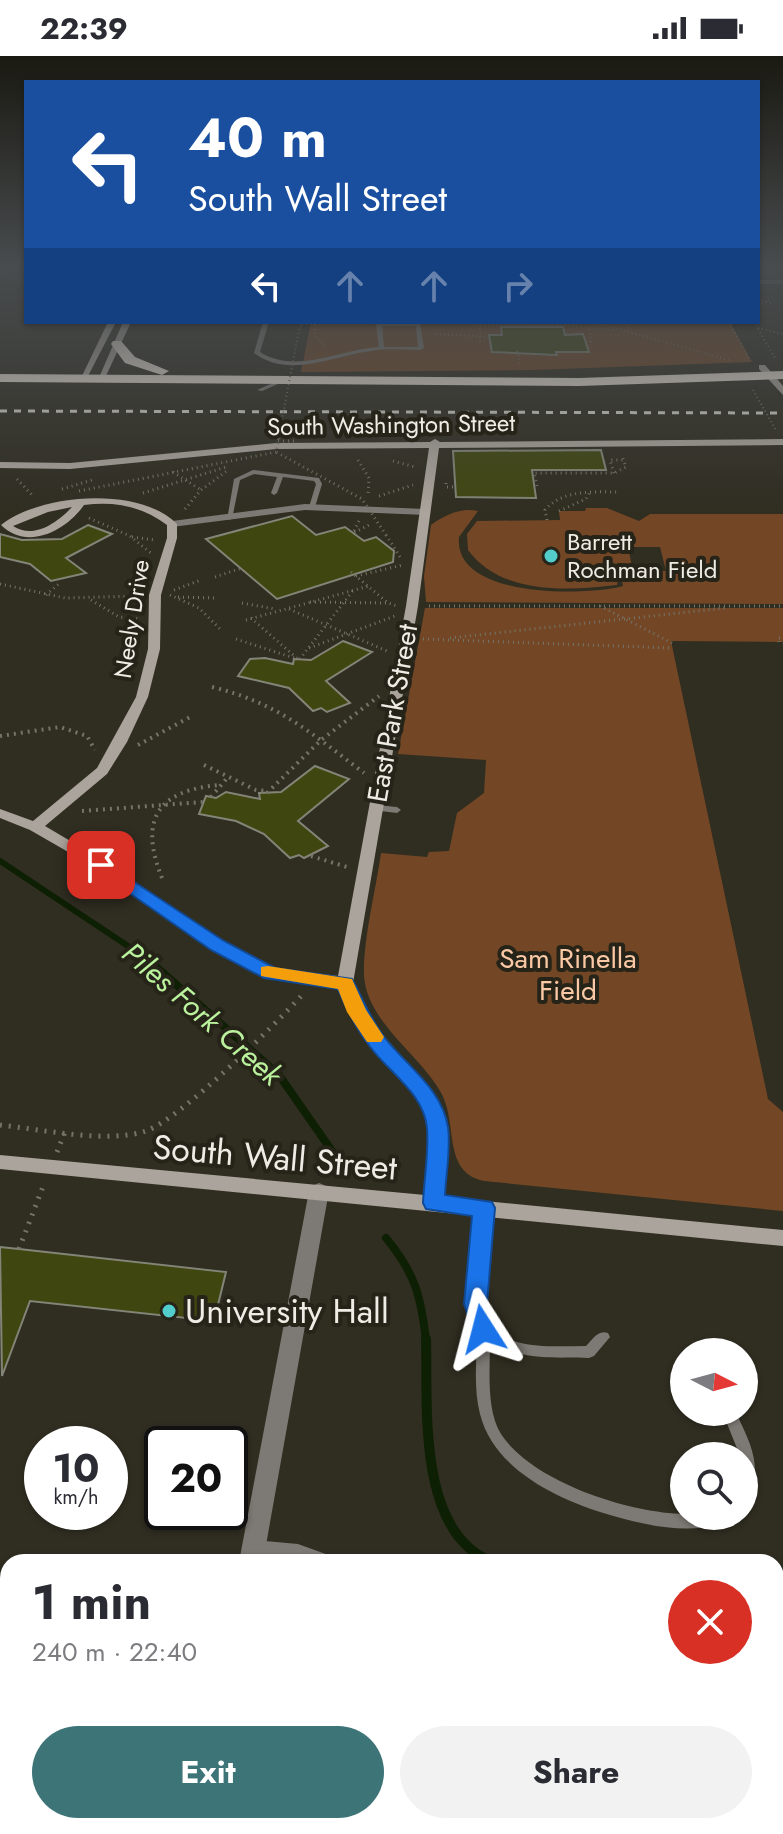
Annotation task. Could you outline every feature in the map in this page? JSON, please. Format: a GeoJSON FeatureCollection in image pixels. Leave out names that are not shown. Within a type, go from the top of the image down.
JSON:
{"type":"FeatureCollection","features":[{"type":"Feature","properties":{"kind":"highway"},"geometry":{"type":"LineString","coordinates":[[119,347],[130,360],[157,370],[228,379]]}},
{"type":"Feature","properties":{"kind":"highway"},"geometry":{"type":"LineString","coordinates":[[0,378],[579,382],[766,369],[779,362]]}},
{"type":"Feature","properties":{"kind":"street"},"geometry":{"type":"LineString","coordinates":[[83,378],[99,347]]}},
{"type":"Feature","properties":{"kind":"street"},"geometry":{"type":"LineString","coordinates":[[101,378],[116,347]]}},
{"type":"Feature","properties":{"kind":"street"},"geometry":{"type":"LineString","coordinates":[[766,369],[783,392]]}},
{"type":"Feature","properties":{"kind":"street","name":"South Washington Street"},"geometry":{"type":"LineString","coordinates":[[0,465],[70,466],[229,449],[435,442],[756,442],[780,439]]}},
{"type":"Feature","properties":{"kind":"street","name":"East Park Street"},"geometry":{"type":"LineString","coordinates":[[345,983],[406,639],[435,442]]}},
{"type":"Feature","properties":{"kind":"street","name":"Neely Drive"},"geometry":{"type":"LineString","coordinates":[[35,827],[102,771],[142,697],[154,649],[155,595],[176,520],[136,505],[80,497],[6,525],[16,533],[43,532],[72,516],[80,497]]}},
{"type":"Feature","properties":{"kind":"street"},"geometry":{"type":"LineString","coordinates":[[176,520],[229,519],[275,509],[312,507],[426,512]]}},
{"type":"Feature","properties":{"kind":"street"},"geometry":{"type":"LineString","coordinates":[[0,813],[35,827],[101,865],[218,946],[271,973],[345,983],[357,1012],[379,1044],[423,1092],[433,1113],[438,1127],[434,1203]]}},
{"type":"Feature","properties":{"kind":"street","name":"South Wall Street"},"geometry":{"type":"LineString","coordinates":[[0,1162],[783,1238]]}},
{"type":"Feature","properties":{"kind":"street"},"geometry":{"type":"LineString","coordinates":[[252,1554],[319,1191]]}},
{"type":"Feature","properties":{"kind":"lane"},"geometry":{"type":"LineString","coordinates":[[259,347],[257,353],[263,358],[303,362],[382,349],[421,347]]}},
{"type":"Feature","properties":{"kind":"lane"},"geometry":{"type":"LineString","coordinates":[[260,390],[287,379]]}},
{"type":"Feature","properties":{"kind":"lane"},"geometry":{"type":"LineString","coordinates":[[229,519],[237,479],[253,472],[317,479],[319,484],[312,507]]}},
{"type":"Feature","properties":{"kind":"lane"},"geometry":{"type":"LineString","coordinates":[[274,493],[281,474]]}},
{"type":"Feature","properties":{"kind":"lane"},"geometry":{"type":"LineString","coordinates":[[375,808],[397,810]]}},
{"type":"Feature","properties":{"kind":"lane"},"geometry":{"type":"LineString","coordinates":[[484,1208],[475,1304],[483,1329],[485,1414],[498,1441],[522,1469],[562,1492],[617,1510],[670,1518]]}},
{"type":"Feature","properties":{"kind":"lane"},"geometry":{"type":"LineString","coordinates":[[483,1329],[509,1346],[549,1350],[589,1352],[603,1337]]}},
{"type":"Feature","properties":{"kind":"lane"},"geometry":{"type":"LineString","coordinates":[[252,1554],[298,1551],[306,1554]]}},
{"type":"Feature","properties":{"kind":"path"},"geometry":{"type":"LineString","coordinates":[[276,452],[296,347]]}},
{"type":"Feature","properties":{"kind":"path"},"geometry":{"type":"LineString","coordinates":[[331,347],[335,349]]}},
{"type":"Feature","properties":{"kind":"path"},"geometry":{"type":"LineString","coordinates":[[680,347],[734,362]]}},
{"type":"Feature","properties":{"kind":"path"},"geometry":{"type":"LineString","coordinates":[[749,347],[766,369]]}},
{"type":"Feature","properties":{"kind":"path"},"geometry":{"type":"LineString","coordinates":[[517,351],[520,365]]}},
{"type":"Feature","properties":{"kind":"path"},"geometry":{"type":"LineString","coordinates":[[761,407],[780,439]]}},
{"type":"Feature","properties":{"kind":"path"},"geometry":{"type":"LineString","coordinates":[[278,441],[295,441]]}},
{"type":"Feature","properties":{"kind":"path"},"geometry":{"type":"LineString","coordinates":[[537,486],[534,473],[614,473],[626,467],[618,442]]}},
{"type":"Feature","properties":{"kind":"path"},"geometry":{"type":"LineString","coordinates":[[80,497],[276,452],[362,499],[405,565],[356,576]]}},
{"type":"Feature","properties":{"kind":"path"},"geometry":{"type":"LineString","coordinates":[[355,456],[369,478],[366,502]]}},
{"type":"Feature","properties":{"kind":"path"},"geometry":{"type":"LineString","coordinates":[[614,473],[610,460],[624,460]]}},
{"type":"Feature","properties":{"kind":"path"},"geometry":{"type":"LineString","coordinates":[[176,520],[201,490],[237,465]]}},
{"type":"Feature","properties":{"kind":"path"},"geometry":{"type":"LineString","coordinates":[[164,469],[180,474],[201,490]]}},
{"type":"Feature","properties":{"kind":"path"},"geometry":{"type":"LineString","coordinates":[[53,492],[102,477]]}},
{"type":"Feature","properties":{"kind":"path"},"geometry":{"type":"LineString","coordinates":[[17,479],[38,501],[42,497]]}},
{"type":"Feature","properties":{"kind":"path"},"geometry":{"type":"LineString","coordinates":[[547,520],[545,510],[549,503],[590,492],[620,492]]}},
{"type":"Feature","properties":{"kind":"path"},"geometry":{"type":"LineString","coordinates":[[559,511],[586,499],[590,492]]}},
{"type":"Feature","properties":{"kind":"path"},"geometry":{"type":"LineString","coordinates":[[89,518],[130,536],[161,540]]}},
{"type":"Feature","properties":{"kind":"path"},"geometry":{"type":"LineString","coordinates":[[130,536],[148,553],[155,554]]}},
{"type":"Feature","properties":{"kind":"path"},"geometry":{"type":"LineString","coordinates":[[380,540],[387,537]]}},
{"type":"Feature","properties":{"kind":"path"},"geometry":{"type":"LineString","coordinates":[[215,577],[242,568]]}},
{"type":"Feature","properties":{"kind":"path"},"geometry":{"type":"LineString","coordinates":[[351,572],[388,603]]}},
{"type":"Feature","properties":{"kind":"path"},"geometry":{"type":"LineString","coordinates":[[201,580],[166,595],[216,598]]}},
{"type":"Feature","properties":{"kind":"path"},"geometry":{"type":"LineString","coordinates":[[46,595],[61,582]]}},
{"type":"Feature","properties":{"kind":"path"},"geometry":{"type":"LineString","coordinates":[[0,584],[46,595],[89,599],[143,596]]}},
{"type":"Feature","properties":{"kind":"path"},"geometry":{"type":"LineString","coordinates":[[294,658],[249,619],[369,586]]}},
{"type":"Feature","properties":{"kind":"path"},"geometry":{"type":"LineString","coordinates":[[236,639],[299,660],[355,588]]}},
{"type":"Feature","properties":{"kind":"path"},"geometry":{"type":"LineString","coordinates":[[178,597],[199,608],[220,629]]}},
{"type":"Feature","properties":{"kind":"path"},"geometry":{"type":"LineString","coordinates":[[89,599],[119,617],[142,619]]}},
{"type":"Feature","properties":{"kind":"path"},"geometry":{"type":"LineString","coordinates":[[304,602],[388,603],[398,606]]}},
{"type":"Feature","properties":{"kind":"path"},"geometry":{"type":"LineString","coordinates":[[242,603],[280,610]]}},
{"type":"Feature","properties":{"kind":"path"},"geometry":{"type":"LineString","coordinates":[[426,606],[783,606]]}},
{"type":"Feature","properties":{"kind":"path"},"geometry":{"type":"LineString","coordinates":[[406,639],[672,646],[600,606]]}},
{"type":"Feature","properties":{"kind":"path"},"geometry":{"type":"LineString","coordinates":[[450,638],[731,606]]}},
{"type":"Feature","properties":{"kind":"path"},"geometry":{"type":"LineString","coordinates":[[286,608],[389,652]]}},
{"type":"Feature","properties":{"kind":"path"},"geometry":{"type":"LineString","coordinates":[[307,649],[396,616]]}},
{"type":"Feature","properties":{"kind":"path"},"geometry":{"type":"LineString","coordinates":[[212,687],[250,696],[280,710],[361,769],[366,776]]}},
{"type":"Feature","properties":{"kind":"path"},"geometry":{"type":"LineString","coordinates":[[204,765],[266,792],[321,740],[381,694]]}},
{"type":"Feature","properties":{"kind":"path"},"geometry":{"type":"LineString","coordinates":[[130,748],[192,716]]}},
{"type":"Feature","properties":{"kind":"path"},"geometry":{"type":"LineString","coordinates":[[0,736],[60,727],[87,736],[98,756]]}},
{"type":"Feature","properties":{"kind":"path"},"geometry":{"type":"LineString","coordinates":[[211,797],[229,777]]}},
{"type":"Feature","properties":{"kind":"path"},"geometry":{"type":"LineString","coordinates":[[162,803],[220,785]]}},
{"type":"Feature","properties":{"kind":"path"},"geometry":{"type":"LineString","coordinates":[[77,811],[203,802]]}},
{"type":"Feature","properties":{"kind":"path"},"geometry":{"type":"LineString","coordinates":[[162,803],[149,834],[152,855],[162,878]]}},
{"type":"Feature","properties":{"kind":"path"},"geometry":{"type":"LineString","coordinates":[[311,856],[349,867]]}},
{"type":"Feature","properties":{"kind":"path"},"geometry":{"type":"LineString","coordinates":[[0,1125],[65,1132],[149,1131],[163,1123],[302,995]]}},
{"type":"Feature","properties":{"kind":"path"},"geometry":{"type":"LineString","coordinates":[[56,1153],[65,1132]]}},
{"type":"Feature","properties":{"kind":"path"},"geometry":{"type":"LineString","coordinates":[[19,1249],[44,1184]]}},
{"type":"Feature","properties":{"kind":"green space"},"geometry":{"type":"Polygon","coordinates":[[[306,347],[744,347],[752,362],[533,370],[301,372],[306,347]]]}},
{"type":"Feature","properties":{"kind":"green space"},"geometry":{"type":"Polygon","coordinates":[[[586,508],[607,508],[639,521],[650,514],[783,514],[783,604],[426,602],[424,576],[431,525],[447,515],[466,510],[478,511],[459,537],[463,557],[477,572],[499,582],[554,591],[623,586],[622,580],[634,579],[633,571],[619,572],[617,585],[536,587],[498,575],[482,565],[468,550],[467,534],[477,521],[560,520],[559,511],[585,511],[586,508]],[[628,547],[633,571],[666,571],[660,547],[628,547]]]}},
{"type":"Feature","properties":{"kind":"green space","name":"Sam Rinella Field"},"geometry":{"type":"Polygon","coordinates":[[[425,608],[783,608],[783,642],[671,641],[768,1099],[783,1112],[783,1211],[484,1181],[462,1168],[456,1157],[446,1103],[440,1091],[383,1022],[367,992],[364,975],[381,853],[427,857],[429,852],[449,851],[457,813],[484,793],[486,760],[398,754],[425,608]]]}},
{"type":"Feature","properties":{"kind":"building"},"geometry":{"type":"Polygon","coordinates":[[[491,347],[587,347],[589,352],[556,352],[557,355],[492,352],[491,347]]]}},
{"type":"Feature","properties":{"kind":"building"},"geometry":{"type":"Polygon","coordinates":[[[601,450],[606,470],[532,470],[536,498],[456,497],[453,451],[601,450]]]}},
{"type":"Feature","properties":{"kind":"building"},"geometry":{"type":"Polygon","coordinates":[[[292,516],[316,535],[345,527],[364,541],[376,537],[394,551],[393,562],[277,599],[206,539],[292,516]]]}},
{"type":"Feature","properties":{"kind":"building"},"geometry":{"type":"Polygon","coordinates":[[[88,525],[112,534],[66,558],[86,573],[51,581],[30,564],[0,557],[0,534],[22,540],[62,539],[88,525]]]}},
{"type":"Feature","properties":{"kind":"building"},"geometry":{"type":"Polygon","coordinates":[[[343,641],[372,652],[326,681],[350,703],[327,712],[321,708],[313,711],[289,688],[238,676],[250,659],[265,658],[293,664],[294,659],[311,660],[343,641]]]}},
{"type":"Feature","properties":{"kind":"building"},"geometry":{"type":"Polygon","coordinates":[[[315,766],[349,779],[298,821],[328,846],[304,858],[299,855],[290,858],[264,834],[236,821],[199,814],[206,796],[216,798],[226,792],[260,799],[259,793],[281,792],[315,766]]]}},
{"type":"Feature","properties":{"kind":"building","name":"University Hall"},"geometry":{"type":"Polygon","coordinates":[[[0,1247],[226,1272],[214,1321],[30,1301],[2,1376],[0,1247]]]}},
{"type":"Feature","properties":{"kind":"waterway","name":"Piles Fork Creek"},"geometry":{"type":"LineString","coordinates":[[0,861],[146,958]]}},
{"type":"Feature","properties":{"kind":"waterway","name":"Piles Fork Creek"},"geometry":{"type":"LineString","coordinates":[[146,958],[279,1075],[341,1164]]}},
{"type":"Feature","properties":{"kind":"waterway","name":"Piles Fork Creek"},"geometry":{"type":"LineString","coordinates":[[386,1238],[404,1263],[415,1286],[426,1341]]}},
{"type":"Feature","properties":{"kind":"waterway","name":"Piles Fork Creek"},"geometry":{"type":"LineString","coordinates":[[426,1341],[428,1430],[438,1496],[450,1524],[468,1547],[480,1554]]}},
{"type":"Feature","properties":{"kind":"railway"},"geometry":{"type":"LineString","coordinates":[[0,411],[783,413]]}},
{"type":"Feature","properties":{"kind":"slow traffic"},"geometry":{"type":"LineString","coordinates":[[268,972],[306,980],[345,983],[357,1012],[374,1037]]}},
{"type":"Feature","properties":{"kind":"place","name":"Barrett Rochman Field"},"geometry":{"type":"Point","coordinates":[551,556]}},
{"type":"Feature","properties":{"kind":"place","name":"University Hall"},"geometry":{"type":"Point","coordinates":[169,1311]}},
{"type":"Feature","properties":{"kind":"route"},"geometry":{"type":"LineString","coordinates":[[101,865],[218,946],[271,973],[345,983],[357,1012],[379,1044],[423,1092],[433,1113],[438,1127],[434,1203],[484,1208],[475,1304],[483,1329]]}}]}
